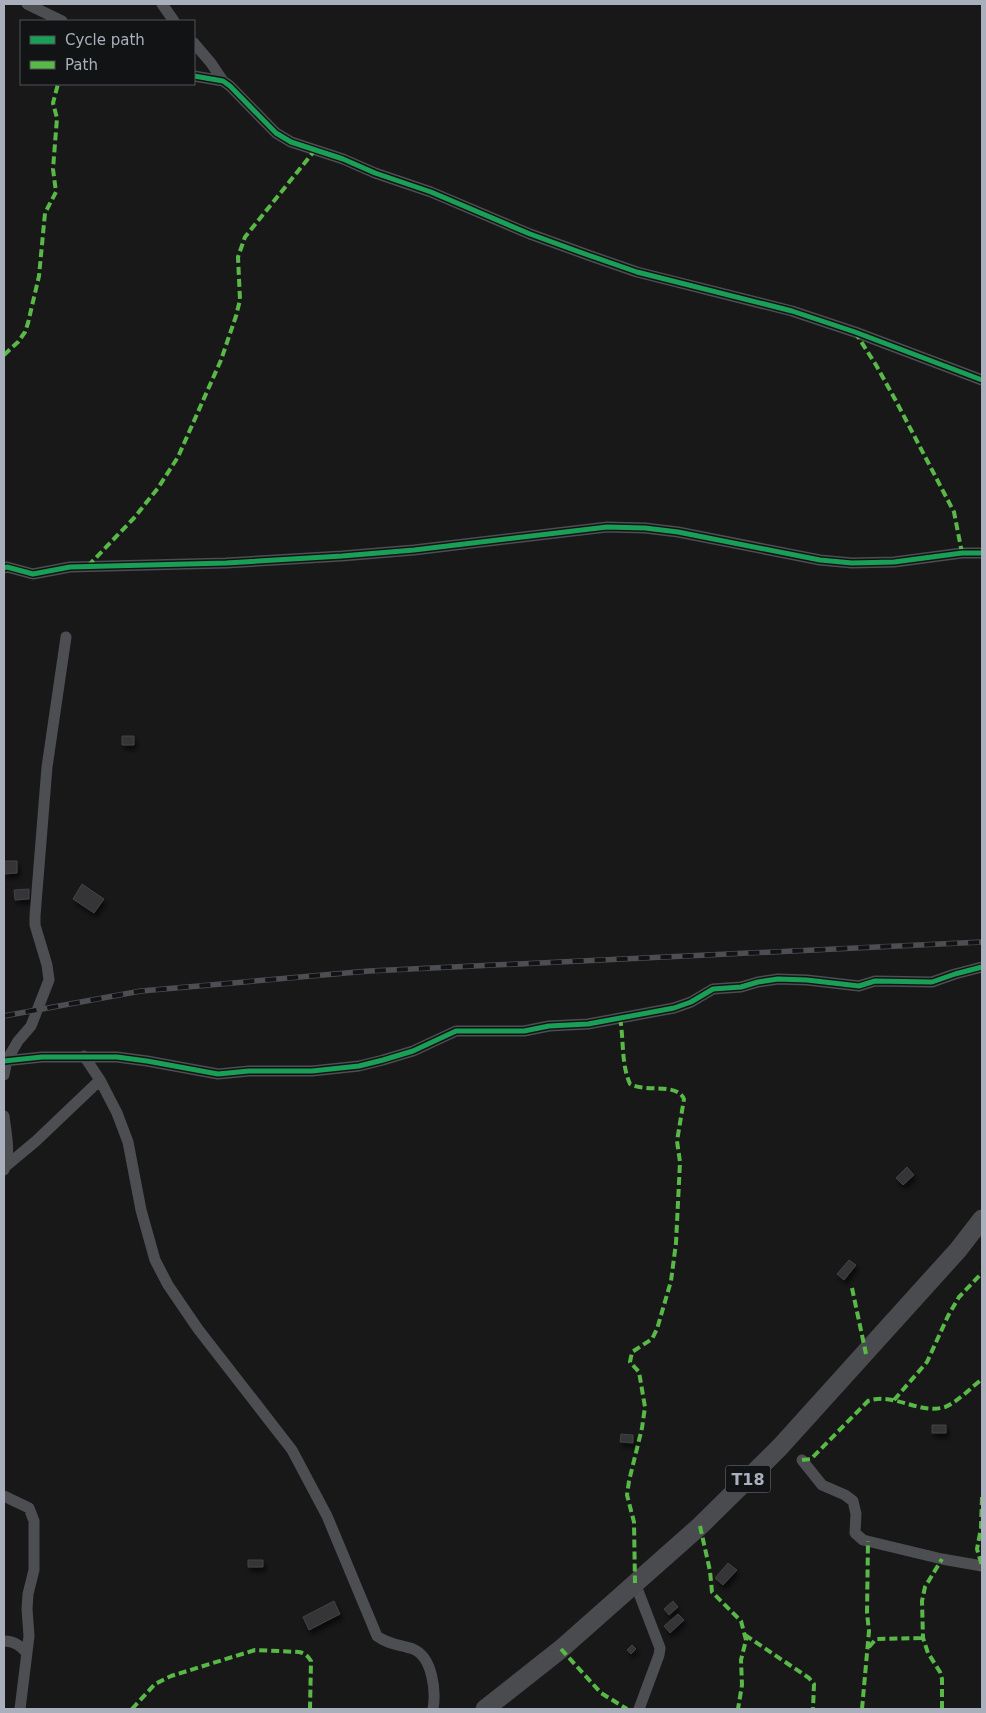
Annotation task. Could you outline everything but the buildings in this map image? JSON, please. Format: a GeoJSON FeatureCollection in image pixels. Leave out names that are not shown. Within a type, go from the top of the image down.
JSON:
{"type":"FeatureCollection","features":[{"type":"Feature","properties":{"kind":"highway","name":"T18"},"geometry":{"type":"LineString","coordinates":[[484,1709],[561,1649],[700,1526],[780,1447],[945,1265],[982,1219]]}},
{"type":"Feature","properties":{"kind":"street"},"geometry":{"type":"LineString","coordinates":[[27,4],[60,20]]}},
{"type":"Feature","properties":{"kind":"street"},"geometry":{"type":"LineString","coordinates":[[162,4],[173,20]]}},
{"type":"Feature","properties":{"kind":"street"},"geometry":{"type":"LineString","coordinates":[[195,44],[211,63],[223,82]]}},
{"type":"Feature","properties":{"kind":"street"},"geometry":{"type":"LineString","coordinates":[[195,76],[223,82],[238,92],[276,134],[291,142],[431,192],[530,234],[637,272],[792,311],[855,332],[982,380]]}},
{"type":"Feature","properties":{"kind":"street"},"geometry":{"type":"LineString","coordinates":[[4,568],[33,574],[70,567],[226,563],[342,556],[414,550],[607,527],[645,528],[678,532],[800,556],[852,563],[894,562],[962,553],[982,553]]}},
{"type":"Feature","properties":{"kind":"street"},"geometry":{"type":"LineString","coordinates":[[4,559],[33,574]]}},
{"type":"Feature","properties":{"kind":"street"},"geometry":{"type":"LineString","coordinates":[[4,1075],[5,1060],[31,1026],[49,980],[47,965],[35,925],[35,916],[47,767],[66,637]]}},
{"type":"Feature","properties":{"kind":"street"},"geometry":{"type":"LineString","coordinates":[[5,1060],[42,1056],[117,1057],[218,1074],[312,1071],[360,1066],[383,1060],[413,1051],[456,1031],[524,1031],[549,1026],[588,1024],[674,1008],[691,1002],[713,989],[741,987],[758,982],[778,979],[806,980],[859,986],[875,981],[932,982],[982,967]]}},
{"type":"Feature","properties":{"kind":"street"},"geometry":{"type":"LineString","coordinates":[[84,1056],[100,1080],[117,1113],[128,1142],[141,1210],[155,1260],[168,1285],[198,1329],[292,1450],[328,1516],[377,1636],[381,1640],[415,1650],[422,1654],[430,1668],[435,1696],[433,1709]]}},
{"type":"Feature","properties":{"kind":"street"},"geometry":{"type":"LineString","coordinates":[[5,1169],[100,1080]]}},
{"type":"Feature","properties":{"kind":"street"},"geometry":{"type":"LineString","coordinates":[[4,1116],[7,1151],[5,1169]]}},
{"type":"Feature","properties":{"kind":"street"},"geometry":{"type":"LineString","coordinates":[[802,1460],[822,1484],[845,1495],[853,1502],[856,1514],[855,1533],[863,1540],[963,1564],[982,1566]]}},
{"type":"Feature","properties":{"kind":"street"},"geometry":{"type":"LineString","coordinates":[[4,1496],[29,1508],[34,1521],[34,1570],[28,1594],[29,1636],[20,1709]]}},
{"type":"Feature","properties":{"kind":"street"},"geometry":{"type":"LineString","coordinates":[[635,1583],[660,1648],[658,1660],[639,1709]]}},
{"type":"Feature","properties":{"kind":"street"},"geometry":{"type":"LineString","coordinates":[[4,1641],[19,1645],[27,1653]]}},
{"type":"Feature","properties":{"kind":"railway"},"geometry":{"type":"LineString","coordinates":[[4,1016],[141,991],[369,971],[982,942]]}},
{"type":"Feature","properties":{"kind":"marked path"},"geometry":{"type":"LineString","coordinates":[[4,355],[18,342],[25,332],[28,323],[39,276],[45,213],[56,192],[53,169],[57,118],[53,103],[58,85]]}},
{"type":"Feature","properties":{"kind":"marked path"},"geometry":{"type":"LineString","coordinates":[[88,566],[134,518],[158,488],[178,457],[221,360],[236,316],[240,300],[238,257],[245,237],[315,150]]}},
{"type":"Feature","properties":{"kind":"marked path"},"geometry":{"type":"LineString","coordinates":[[855,332],[896,401],[954,512],[962,553]]}},
{"type":"Feature","properties":{"kind":"marked path"},"geometry":{"type":"LineString","coordinates":[[620,1018],[624,1060],[630,1084],[644,1088],[668,1089],[680,1094],[684,1099],[677,1141],[680,1162],[676,1243],[671,1281],[657,1329],[652,1339],[632,1352],[630,1362],[639,1372],[645,1407],[627,1495],[634,1522],[635,1583]]}},
{"type":"Feature","properties":{"kind":"marked path"},"geometry":{"type":"LineString","coordinates":[[894,1400],[927,1362],[959,1297],[982,1273]]}},
{"type":"Feature","properties":{"kind":"marked path"},"geometry":{"type":"LineString","coordinates":[[852,1288],[866,1354]]}},
{"type":"Feature","properties":{"kind":"marked path"},"geometry":{"type":"LineString","coordinates":[[802,1460],[811,1459],[868,1401],[887,1399],[935,1409],[949,1405],[982,1379]]}},
{"type":"Feature","properties":{"kind":"marked path"},"geometry":{"type":"LineString","coordinates":[[982,1497],[981,1528],[977,1549],[982,1566]]}},
{"type":"Feature","properties":{"kind":"marked path"},"geometry":{"type":"LineString","coordinates":[[700,1526],[710,1571],[712,1592],[741,1621],[746,1640],[741,1660],[742,1685],[738,1709]]}},
{"type":"Feature","properties":{"kind":"marked path"},"geometry":{"type":"LineString","coordinates":[[862,1709],[869,1631],[867,1613],[868,1541]]}},
{"type":"Feature","properties":{"kind":"marked path"},"geometry":{"type":"LineString","coordinates":[[942,1559],[925,1587],[922,1601],[923,1638],[928,1653],[940,1672],[942,1679],[942,1709]]}},
{"type":"Feature","properties":{"kind":"marked path"},"geometry":{"type":"LineString","coordinates":[[745,1635],[809,1678],[814,1684],[813,1709]]}},
{"type":"Feature","properties":{"kind":"marked path"},"geometry":{"type":"LineString","coordinates":[[869,1647],[876,1639],[923,1638]]}},
{"type":"Feature","properties":{"kind":"marked path"},"geometry":{"type":"LineString","coordinates":[[561,1649],[601,1693],[627,1709]]}},
{"type":"Feature","properties":{"kind":"marked path"},"geometry":{"type":"LineString","coordinates":[[132,1709],[155,1684],[171,1676],[255,1650],[299,1652],[307,1656],[311,1661],[310,1709]]}},
{"type":"Feature","properties":{"kind":"cycle path"},"geometry":{"type":"LineString","coordinates":[[195,76],[223,81],[276,133],[291,142],[431,192],[530,234],[637,272],[792,311],[855,332],[982,380]]}},
{"type":"Feature","properties":{"kind":"cycle path"},"geometry":{"type":"LineString","coordinates":[[4,568],[7,567],[33,574],[70,567],[226,563],[342,556],[414,550],[607,527],[645,528],[678,532],[820,560],[852,563],[894,562],[962,553],[982,553]]}},
{"type":"Feature","properties":{"kind":"cycle path"},"geometry":{"type":"LineString","coordinates":[[4,1061],[42,1057],[117,1057],[218,1074],[249,1071],[312,1071],[359,1066],[383,1060],[413,1051],[456,1031],[524,1031],[549,1026],[588,1024],[674,1008],[691,1002],[713,989],[741,987],[758,982],[778,979],[807,980],[859,986],[875,981],[932,982],[982,967]]}}]}
